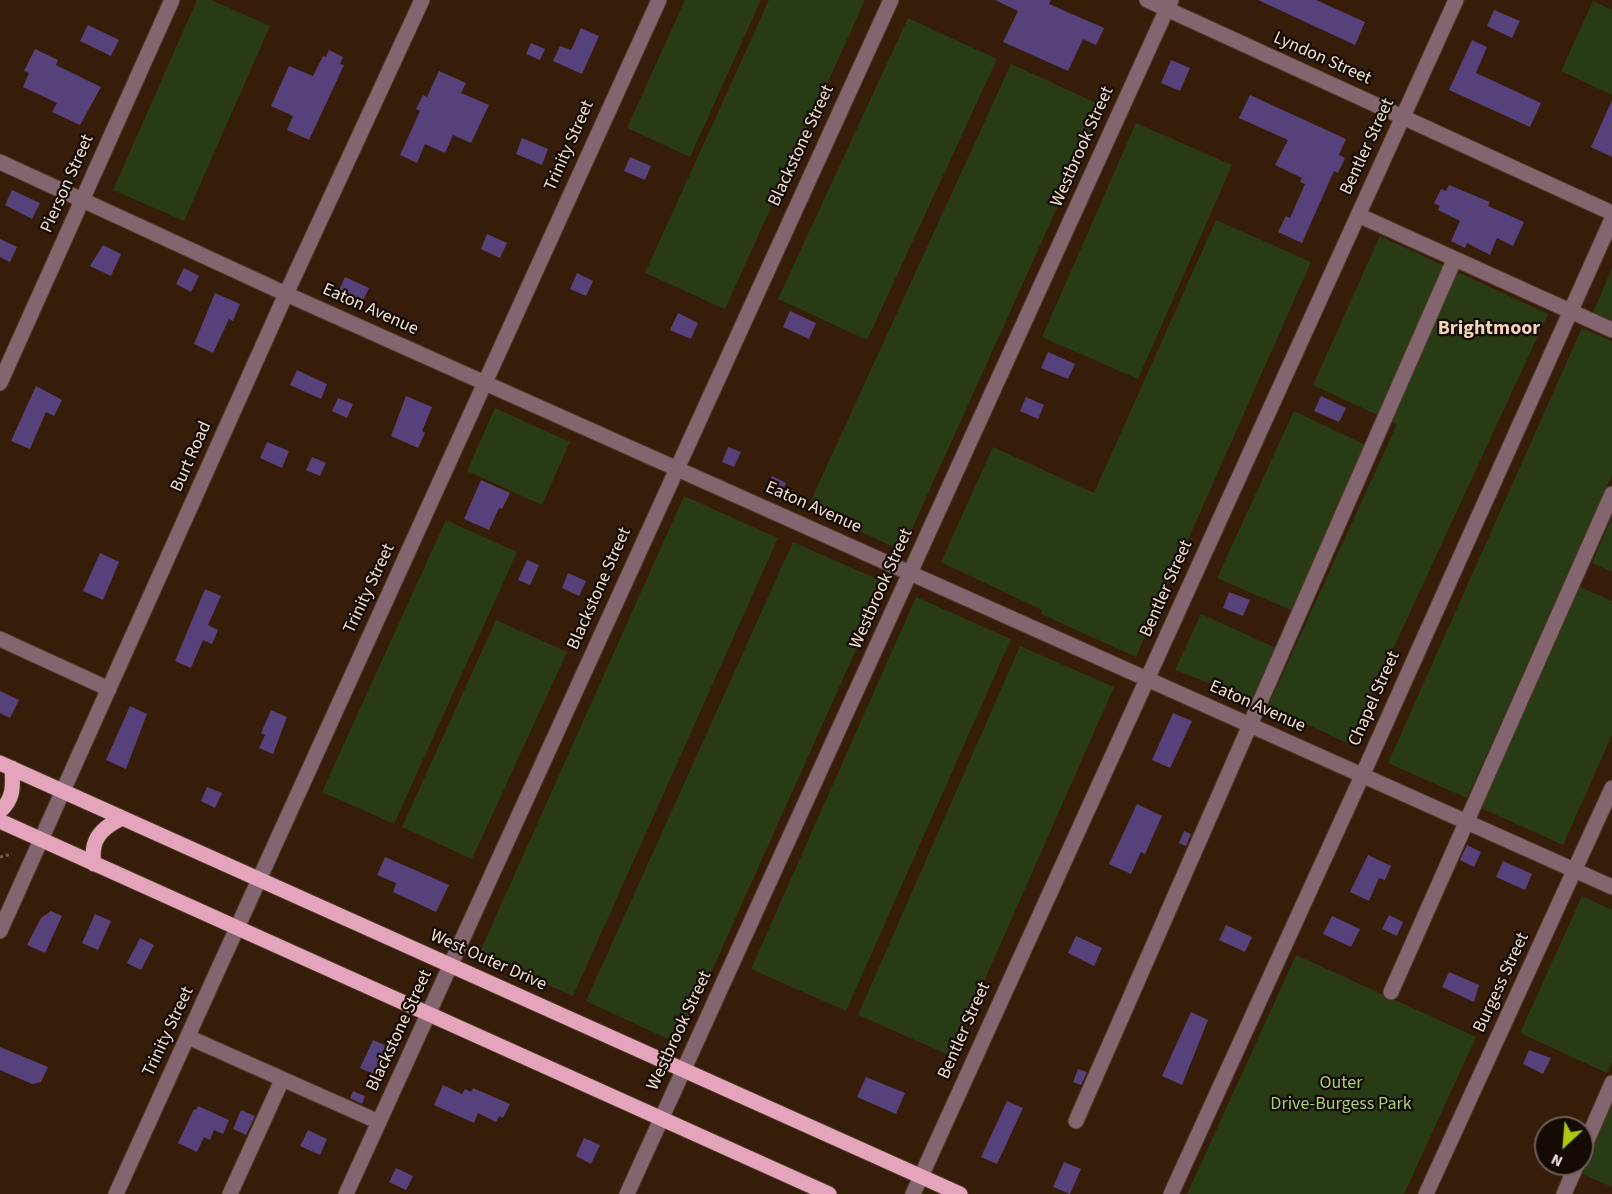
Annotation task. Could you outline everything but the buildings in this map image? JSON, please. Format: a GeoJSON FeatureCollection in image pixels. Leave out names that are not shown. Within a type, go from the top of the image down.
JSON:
{"type":"FeatureCollection","features":[{"type":"Feature","properties":{"kind":"main road","name":"West Outer Drive"},"geometry":{"type":"LineString","coordinates":[[6,766],[960,1194]]}},
{"type":"Feature","properties":{"kind":"main road"},"geometry":{"type":"LineString","coordinates":[[0,811],[10,800],[13,787],[6,766]]}},
{"type":"Feature","properties":{"kind":"main road"},"geometry":{"type":"LineString","coordinates":[[94,864],[94,844],[98,834],[120,819]]}},
{"type":"Feature","properties":{"kind":"main road"},"geometry":{"type":"LineString","coordinates":[[0,821],[830,1194]]}},
{"type":"Feature","properties":{"kind":"street","name":"Pierson Street"},"geometry":{"type":"LineString","coordinates":[[0,383],[172,0]]}},
{"type":"Feature","properties":{"kind":"street","name":"Burt Road"},"geometry":{"type":"LineString","coordinates":[[0,931],[286,294],[422,0]]}},
{"type":"Feature","properties":{"kind":"street","name":"Trinity Street"},"geometry":{"type":"LineString","coordinates":[[116,1194],[659,0]]}},
{"type":"Feature","properties":{"kind":"street","name":"Blackstone Street"},"geometry":{"type":"LineString","coordinates":[[346,1194],[891,0]]}},
{"type":"Feature","properties":{"kind":"street","name":"Lyndon Street"},"geometry":{"type":"LineString","coordinates":[[1146,0],[1168,5],[1612,213]]}},
{"type":"Feature","properties":{"kind":"street","name":"Bentler Street"},"geometry":{"type":"LineString","coordinates":[[913,1194],[1456,0]]}},
{"type":"Feature","properties":{"kind":"street","name":"Westbrook Street"},"geometry":{"type":"LineString","coordinates":[[627,1194],[1168,5]]}},
{"type":"Feature","properties":{"kind":"street","name":"Eaton Avenue"},"geometry":{"type":"LineString","coordinates":[[0,162],[486,384],[1612,887]]}},
{"type":"Feature","properties":{"kind":"street"},"geometry":{"type":"LineString","coordinates":[[1358,215],[1612,330]]}},
{"type":"Feature","properties":{"kind":"street","name":"Chapel Street"},"geometry":{"type":"LineString","coordinates":[[1171,1194],[1612,219]]}},
{"type":"Feature","properties":{"kind":"street"},"geometry":{"type":"LineString","coordinates":[[1076,1121],[1452,265]]}},
{"type":"Feature","properties":{"kind":"street"},"geometry":{"type":"LineString","coordinates":[[1391,992],[1612,494]]}},
{"type":"Feature","properties":{"kind":"street"},"geometry":{"type":"LineString","coordinates":[[0,639],[108,689]]}},
{"type":"Feature","properties":{"kind":"street","name":"Burgess Street"},"geometry":{"type":"LineString","coordinates":[[1426,1194],[1612,788]]}},
{"type":"Feature","properties":{"kind":"street"},"geometry":{"type":"LineString","coordinates":[[188,1037],[379,1122]]}},
{"type":"Feature","properties":{"kind":"street"},"geometry":{"type":"LineString","coordinates":[[230,1194],[282,1080]]}},
{"type":"Feature","properties":{"kind":"street"},"geometry":{"type":"LineString","coordinates":[[1594,1124],[1612,1083]]}},
{"type":"Feature","properties":{"kind":"street"},"geometry":{"type":"LineString","coordinates":[[1564,1194],[1572,1176]]}},
{"type":"Feature","properties":{"kind":"path"},"geometry":{"type":"LineString","coordinates":[[0,858],[12,854]]}},
{"type":"Feature","properties":{"kind":"green space"},"geometry":{"type":"Polygon","coordinates":[[[197,0],[211,0],[270,26],[184,221],[113,190],[197,0]]]}},
{"type":"Feature","properties":{"kind":"green space"},"geometry":{"type":"Polygon","coordinates":[[[685,0],[761,0],[690,157],[627,128],[685,0]]]}},
{"type":"Feature","properties":{"kind":"green space"},"geometry":{"type":"Polygon","coordinates":[[[769,0],[865,0],[725,309],[645,273],[769,0]]]}},
{"type":"Feature","properties":{"kind":"green space"},"geometry":{"type":"Polygon","coordinates":[[[1593,1],[1612,10],[1612,95],[1561,71],[1593,1]]]}},
{"type":"Feature","properties":{"kind":"green space"},"geometry":{"type":"Polygon","coordinates":[[[908,18],[997,59],[867,340],[778,299],[908,18]]]}},
{"type":"Feature","properties":{"kind":"green space"},"geometry":{"type":"Polygon","coordinates":[[[1011,64],[1103,106],[902,551],[808,507],[1011,64]]]}},
{"type":"Feature","properties":{"kind":"green space"},"geometry":{"type":"Polygon","coordinates":[[[1136,123],[1232,165],[1138,379],[1042,337],[1136,123]]]}},
{"type":"Feature","properties":{"kind":"green space"},"geometry":{"type":"Polygon","coordinates":[[[1216,220],[1311,262],[1136,657],[1041,614],[1042,610],[941,562],[993,447],[1094,493],[1216,220]]]}},
{"type":"Feature","properties":{"kind":"green space"},"geometry":{"type":"Polygon","coordinates":[[[1380,236],[1548,314],[1349,744],[1268,706],[1397,424],[1313,385],[1380,236]]]}},
{"type":"Feature","properties":{"kind":"green space"},"geometry":{"type":"Polygon","coordinates":[[[1612,268],[1612,325],[1592,315],[1612,268]]]}},
{"type":"Feature","properties":{"kind":"green space"},"geometry":{"type":"Polygon","coordinates":[[[1582,328],[1612,341],[1612,475],[1467,798],[1388,763],[1582,328]]]}},
{"type":"Feature","properties":{"kind":"green space"},"geometry":{"type":"Polygon","coordinates":[[[495,408],[570,442],[542,505],[467,471],[495,408]]]}},
{"type":"Feature","properties":{"kind":"green space"},"geometry":{"type":"Polygon","coordinates":[[[1294,411],[1368,446],[1291,610],[1217,578],[1294,411]]]}},
{"type":"Feature","properties":{"kind":"green space"},"geometry":{"type":"Polygon","coordinates":[[[684,496],[778,538],[573,996],[479,954],[684,496]]]}},
{"type":"Feature","properties":{"kind":"green space"},"geometry":{"type":"Polygon","coordinates":[[[1612,517],[1612,572],[1592,563],[1612,517]]]}},
{"type":"Feature","properties":{"kind":"green space"},"geometry":{"type":"Polygon","coordinates":[[[446,520],[517,552],[394,824],[322,792],[446,520]]]}},
{"type":"Feature","properties":{"kind":"green space"},"geometry":{"type":"Polygon","coordinates":[[[793,542],[886,583],[679,1044],[586,1001],[793,542]]]}},
{"type":"Feature","properties":{"kind":"green space"},"geometry":{"type":"Polygon","coordinates":[[[1580,587],[1612,601],[1612,735],[1563,845],[1481,808],[1580,587]]]}},
{"type":"Feature","properties":{"kind":"green space"},"geometry":{"type":"Polygon","coordinates":[[[916,597],[1011,639],[846,1011],[751,969],[916,597]]]}},
{"type":"Feature","properties":{"kind":"green space"},"geometry":{"type":"Polygon","coordinates":[[[1201,614],[1276,648],[1252,700],[1175,670],[1201,614]]]}},
{"type":"Feature","properties":{"kind":"green space"},"geometry":{"type":"Polygon","coordinates":[[[496,620],[567,652],[472,859],[402,827],[496,620]]]}},
{"type":"Feature","properties":{"kind":"green space"},"geometry":{"type":"Polygon","coordinates":[[[1020,646],[1114,687],[951,1056],[858,1015],[1020,646]]]}},
{"type":"Feature","properties":{"kind":"green space"},"geometry":{"type":"Polygon","coordinates":[[[1582,896],[1612,910],[1612,1062],[1607,1073],[1520,1033],[1582,896]]]}},
{"type":"Feature","properties":{"kind":"green space","name":"Outer Drive-Burgess Park"},"geometry":{"type":"Polygon","coordinates":[[[1296,955],[1476,1037],[1404,1194],[1187,1194],[1296,955]]]}},
{"type":"Feature","properties":{"kind":"green space"},"geometry":{"type":"Polygon","coordinates":[[[1612,1093],[1612,1187],[1587,1176],[1594,1176],[1594,1135],[1612,1093]]]}},
{"type":"Feature","properties":{"kind":"district","name":"Brightmoor"},"geometry":{"type":"Point","coordinates":[1489,330]}}]}
